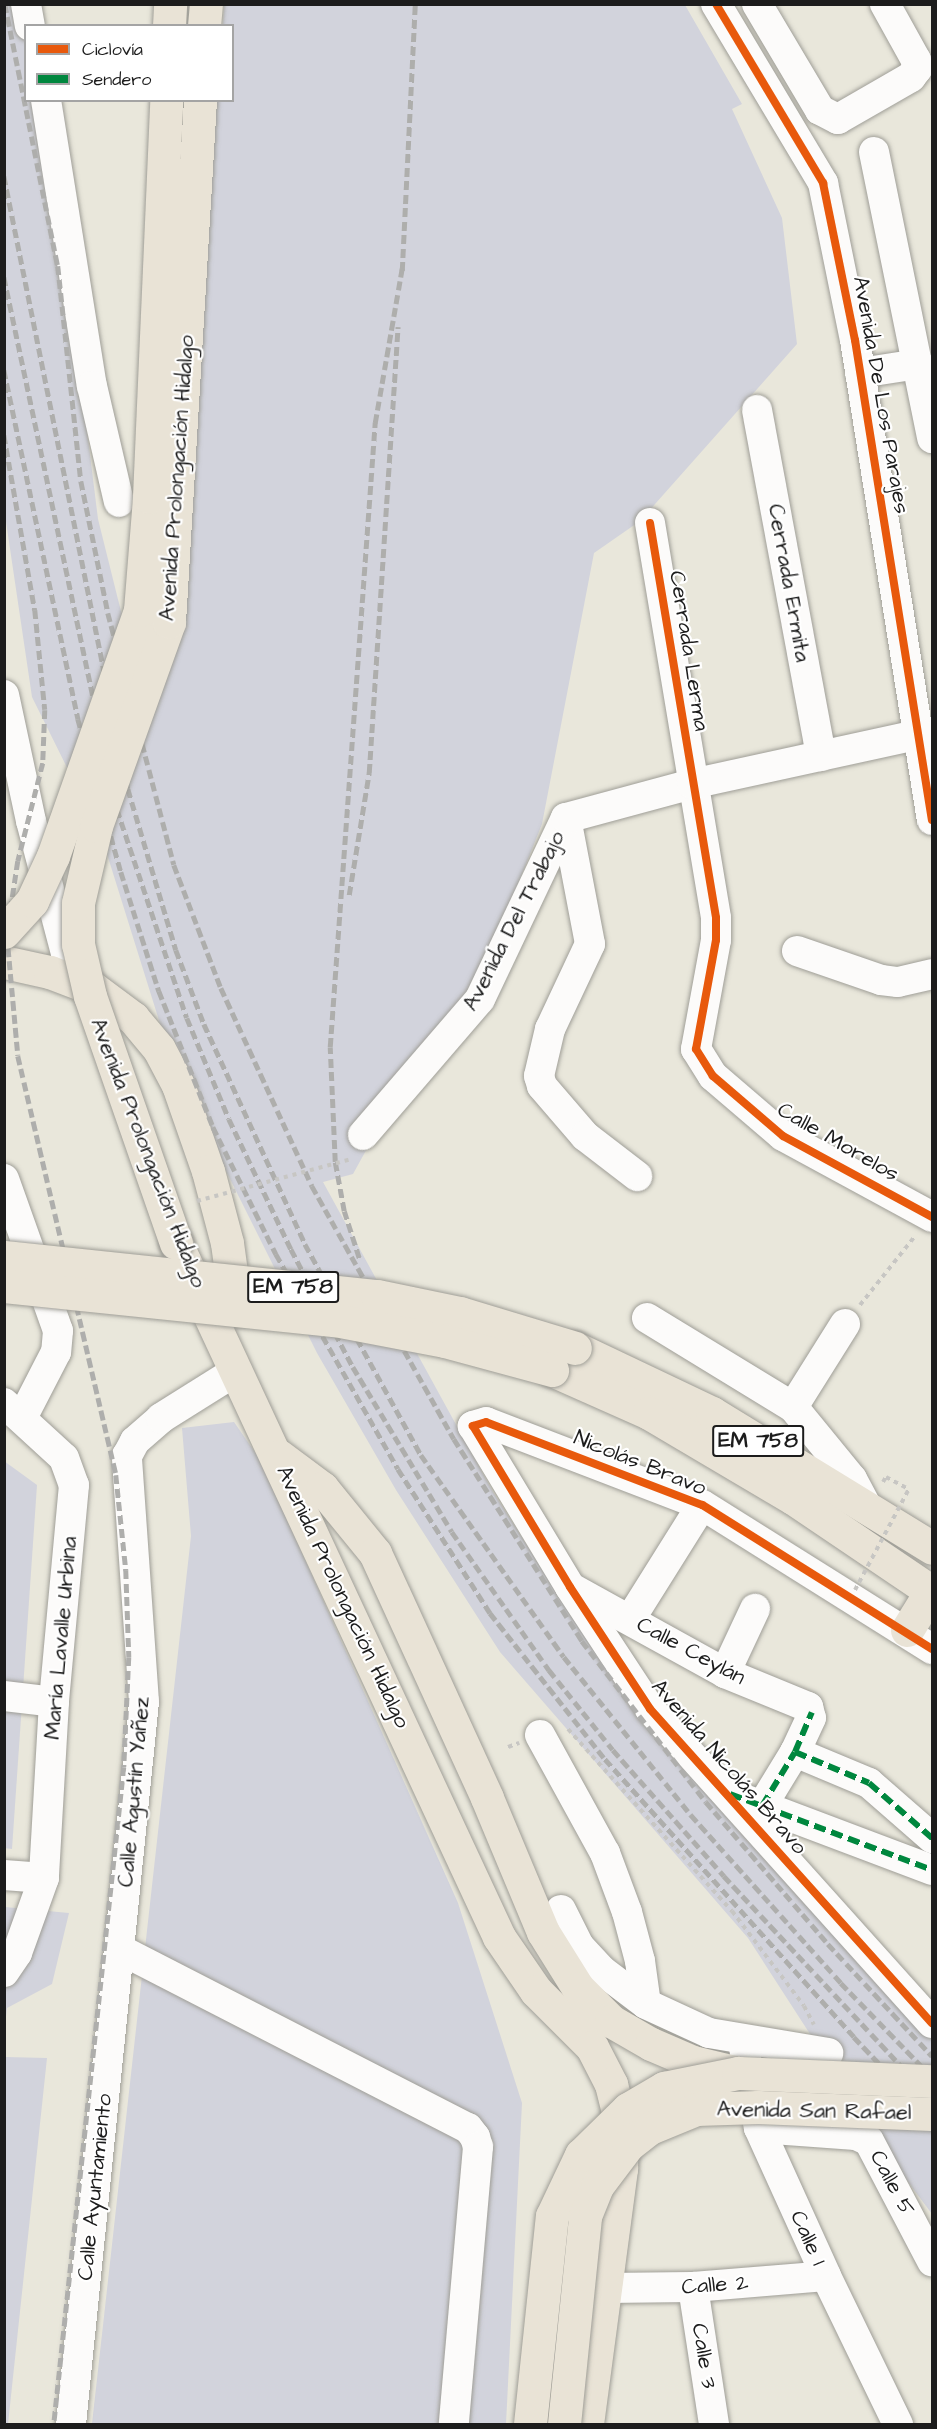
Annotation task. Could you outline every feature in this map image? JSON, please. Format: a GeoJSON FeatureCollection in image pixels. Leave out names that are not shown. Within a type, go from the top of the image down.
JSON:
{"type":"FeatureCollection","features":[{"type":"Feature","properties":{"kind":"main road"},"geometry":{"type":"LineString","coordinates":[[169,24],[170,4]]}},
{"type":"Feature","properties":{"kind":"main road"},"geometry":{"type":"LineString","coordinates":[[204,24],[206,4]]}},
{"type":"Feature","properties":{"kind":"main road","name":"Avenida Prolongación Hidalgo"},"geometry":{"type":"LineString","coordinates":[[4,932],[32,901],[53,856],[140,610],[149,497],[166,102]]}},
{"type":"Feature","properties":{"kind":"main road","name":"Avenida Prolongación Hidalgo"},"geometry":{"type":"LineString","coordinates":[[200,102],[169,622],[96,826],[78,903],[78,944],[90,996],[177,1243],[499,1937],[536,1991],[580,2032],[608,2074],[618,2105],[623,2148],[587,2424]]}},
{"type":"Feature","properties":{"kind":"main road"},"geometry":{"type":"LineString","coordinates":[[4,962],[72,979],[101,993],[133,1018],[159,1049],[177,1085],[208,1171],[227,1244],[235,1304],[236,1371]]}},
{"type":"Feature","properties":{"kind":"main road","name":"EM 758"},"geometry":{"type":"LineString","coordinates":[[4,1257],[377,1296],[460,1313],[575,1348],[712,1413],[933,1548]]}},
{"type":"Feature","properties":{"kind":"main road","name":"EM 758"},"geometry":{"type":"LineString","coordinates":[[4,1286],[335,1320],[445,1341],[552,1371],[659,1419],[793,1498],[932,1592]]}},
{"type":"Feature","properties":{"kind":"main road"},"geometry":{"type":"LineString","coordinates":[[277,1455],[322,1488],[375,1553],[487,1798],[553,1951],[594,2006],[651,2044],[693,2062],[741,2057]]}},
{"type":"Feature","properties":{"kind":"main road"},"geometry":{"type":"LineString","coordinates":[[920,1640],[932,1592]]}},
{"type":"Feature","properties":{"kind":"main road"},"geometry":{"type":"LineString","coordinates":[[530,2424],[552,2216],[576,2165],[606,2128],[646,2096],[741,2057]]}},
{"type":"Feature","properties":{"kind":"main road","name":"Avenida San Rafael"},"geometry":{"type":"LineString","coordinates":[[741,2057],[933,2081]]}},
{"type":"Feature","properties":{"kind":"main road","name":"Avenida San Rafael"},"geometry":{"type":"LineString","coordinates":[[564,2424],[582,2238],[597,2186],[628,2145],[650,2128],[696,2109],[758,2107],[933,2114]]}},
{"type":"Feature","properties":{"kind":"street"},"geometry":{"type":"LineString","coordinates":[[26,4],[30,24]]}},
{"type":"Feature","properties":{"kind":"street","name":"Avenida De Los Parajes"},"geometry":{"type":"LineString","coordinates":[[716,4],[823,183],[860,373],[921,734],[933,820]]}},
{"type":"Feature","properties":{"kind":"street"},"geometry":{"type":"LineString","coordinates":[[757,4],[820,110],[828,117],[838,119],[925,69],[916,60],[885,4]]}},
{"type":"Feature","properties":{"kind":"street"},"geometry":{"type":"LineString","coordinates":[[46,102],[92,386],[119,502]]}},
{"type":"Feature","properties":{"kind":"street"},"geometry":{"type":"LineString","coordinates":[[874,152],[933,438]]}},
{"type":"Feature","properties":{"kind":"street"},"geometry":{"type":"LineString","coordinates":[[860,373],[918,364]]}},
{"type":"Feature","properties":{"kind":"street","name":"Cerrada Ermita"},"geometry":{"type":"LineString","coordinates":[[757,410],[821,756]]}},
{"type":"Feature","properties":{"kind":"street","name":"Cerrada Lerma"},"geometry":{"type":"LineString","coordinates":[[650,523],[692,784]]}},
{"type":"Feature","properties":{"kind":"street"},"geometry":{"type":"LineString","coordinates":[[4,695],[31,821],[72,979]]}},
{"type":"Feature","properties":{"kind":"street","name":"Avenida Del Trabajo"},"geometry":{"type":"LineString","coordinates":[[357,1147],[480,999],[566,818],[692,784],[921,734]]}},
{"type":"Feature","properties":{"kind":"street","name":"Calle Morelos"},"geometry":{"type":"LineString","coordinates":[[692,784],[716,918],[713,957],[697,1033],[696,1049],[702,1063],[783,1136],[932,1217]]}},
{"type":"Feature","properties":{"kind":"street"},"geometry":{"type":"LineString","coordinates":[[566,818],[590,944],[550,1029],[539,1076],[542,1086],[585,1136],[637,1176]]}},
{"type":"Feature","properties":{"kind":"street"},"geometry":{"type":"LineString","coordinates":[[797,951],[881,980],[898,982],[933,974]]}},
{"type":"Feature","properties":{"kind":"street"},"geometry":{"type":"LineString","coordinates":[[4,1179],[58,1331],[56,1352],[13,1410]]}},
{"type":"Feature","properties":{"kind":"street"},"geometry":{"type":"LineString","coordinates":[[647,1318],[793,1407],[852,1479],[868,1509]]}},
{"type":"Feature","properties":{"kind":"street"},"geometry":{"type":"LineString","coordinates":[[793,1407],[845,1324]]}},
{"type":"Feature","properties":{"kind":"street","name":"Calle Agustín Yañez"},"geometry":{"type":"LineString","coordinates":[[119,1949],[144,1702],[127,1456],[135,1441],[161,1418],[236,1371]]}},
{"type":"Feature","properties":{"kind":"street","name":"María Lavalle Urbina"},"geometry":{"type":"LineString","coordinates":[[4,1972],[17,1953],[44,1878],[54,1702],[74,1485],[64,1458],[13,1410]]}},
{"type":"Feature","properties":{"kind":"street","name":"Nicolás Bravo"},"geometry":{"type":"LineString","coordinates":[[476,1422],[486,1422],[702,1505],[920,1640]]}},
{"type":"Feature","properties":{"kind":"street","name":"Avenida Nicolás Bravo"},"geometry":{"type":"LineString","coordinates":[[476,1422],[474,1431],[570,1587],[650,1709],[928,2012]]}},
{"type":"Feature","properties":{"kind":"street"},"geometry":{"type":"LineString","coordinates":[[631,1618],[702,1505]]}},
{"type":"Feature","properties":{"kind":"street","name":"Calle Ceylán"},"geometry":{"type":"LineString","coordinates":[[570,1587],[631,1618],[725,1673],[812,1712],[795,1752]]}},
{"type":"Feature","properties":{"kind":"street"},"geometry":{"type":"LineString","coordinates":[[725,1673],[755,1609]]}},
{"type":"Feature","properties":{"kind":"street"},"geometry":{"type":"LineString","coordinates":[[4,1696],[54,1702]]}},
{"type":"Feature","properties":{"kind":"street"},"geometry":{"type":"LineString","coordinates":[[540,1735],[605,1853],[627,1912],[640,1961],[646,2004]]}},
{"type":"Feature","properties":{"kind":"street"},"geometry":{"type":"LineString","coordinates":[[762,1806],[795,1752],[870,1783],[933,1838]]}},
{"type":"Feature","properties":{"kind":"street"},"geometry":{"type":"LineString","coordinates":[[724,1792],[933,1870]]}},
{"type":"Feature","properties":{"kind":"street"},"geometry":{"type":"LineString","coordinates":[[4,1875],[44,1878]]}},
{"type":"Feature","properties":{"kind":"street"},"geometry":{"type":"LineString","coordinates":[[561,1910],[579,1946],[601,1970],[646,2004],[709,2033],[741,2057],[828,2053]]}},
{"type":"Feature","properties":{"kind":"street"},"geometry":{"type":"LineString","coordinates":[[119,1949],[458,2123],[475,2136],[478,2147],[454,2424]]}},
{"type":"Feature","properties":{"kind":"street","name":"Calle Ayuntamiento"},"geometry":{"type":"LineString","coordinates":[[71,2424],[119,1949]]}},
{"type":"Feature","properties":{"kind":"street","name":"Calle 1"},"geometry":{"type":"LineString","coordinates":[[741,2057],[759,2128],[825,2276],[898,2424]]}},
{"type":"Feature","properties":{"kind":"street","name":"Calle 5"},"geometry":{"type":"LineString","coordinates":[[759,2128],[856,2135],[870,2141],[933,2261]]}},
{"type":"Feature","properties":{"kind":"street","name":"Calle 2"},"geometry":{"type":"LineString","coordinates":[[605,2288],[693,2287],[825,2276]]}},
{"type":"Feature","properties":{"kind":"street","name":"Calle 3"},"geometry":{"type":"LineString","coordinates":[[693,2287],[714,2424]]}},
{"type":"Feature","properties":{"kind":"path"},"geometry":{"type":"LineString","coordinates":[[197,1201],[357,1147]]}},
{"type":"Feature","properties":{"kind":"path"},"geometry":{"type":"LineString","coordinates":[[845,1324],[932,1217]]}},
{"type":"Feature","properties":{"kind":"path"},"geometry":{"type":"LineString","coordinates":[[855,1590],[909,1489],[886,1477]]}},
{"type":"Feature","properties":{"kind":"path"},"geometry":{"type":"LineString","coordinates":[[508,1747],[563,1724],[716,1893],[804,2006],[828,2053]]}},
{"type":"Feature","properties":{"kind":"shaded area"},"geometry":{"type":"Polygon","coordinates":[[[4,5],[19,5],[24,33],[24,102],[37,102],[63,238],[98,519],[145,708],[179,618],[217,102],[234,102],[234,24],[223,24],[224,5],[685,5],[742,104],[732,109],[782,218],[797,344],[640,521],[594,553],[542,824],[483,972],[468,1003],[429,1036],[353,1174],[323,1182],[493,1492],[558,1594],[645,1715],[730,1821],[932,2041],[932,2214],[890,2158],[748,1938],[500,1652],[396,1490],[317,1353],[220,1159],[162,1030],[102,838],[32,697],[5,515],[4,5]]]}},
{"type":"Feature","properties":{"kind":"shaded area"},"geometry":{"type":"Polygon","coordinates":[[[234,1422],[261,1461],[458,1903],[522,2103],[506,2424],[92,2424],[191,1536],[182,1428],[234,1422]]]}},
{"type":"Feature","properties":{"kind":"shaded area"},"geometry":{"type":"Polygon","coordinates":[[[4,1461],[37,1485],[12,1849],[4,1848],[4,1461]]]}},
{"type":"Feature","properties":{"kind":"shaded area"},"geometry":{"type":"Polygon","coordinates":[[[5,1907],[69,1913],[52,1984],[7,2008],[5,2025],[5,1907]]]}},
{"type":"Feature","properties":{"kind":"shaded area"},"geometry":{"type":"Polygon","coordinates":[[[5,2057],[47,2058],[8,2424],[4,2424],[5,2057]]]}},
{"type":"Feature","properties":{"kind":"railway"},"geometry":{"type":"LineString","coordinates":[[5,4],[24,98]]}},
{"type":"Feature","properties":{"kind":"railway"},"geometry":{"type":"LineString","coordinates":[[402,271],[415,4]]}},
{"type":"Feature","properties":{"kind":"railway"},"geometry":{"type":"LineString","coordinates":[[25,102],[58,266],[81,481],[108,613],[174,865],[221,988],[312,1186],[454,1439],[582,1641],[706,1802],[828,1944],[932,2056]]}},
{"type":"Feature","properties":{"kind":"railway"},"geometry":{"type":"LineString","coordinates":[[4,176],[128,789],[176,950],[204,1024],[305,1244],[421,1455],[564,1657],[691,1815],[841,1983],[932,2077]]}},
{"type":"Feature","properties":{"kind":"railway"},"geometry":{"type":"LineString","coordinates":[[359,1258],[344,1211],[335,1162],[330,1047],[375,423],[403,263]]}},
{"type":"Feature","properties":{"kind":"railway"},"geometry":{"type":"LineString","coordinates":[[4,277],[117,809],[187,1018],[229,1119],[291,1249],[353,1367],[452,1532],[549,1670],[613,1750],[724,1876],[932,2099]]}},
{"type":"Feature","properties":{"kind":"railway"},"geometry":{"type":"LineString","coordinates":[[349,895],[369,773],[398,327]]}},
{"type":"Feature","properties":{"kind":"railway"},"geometry":{"type":"LineString","coordinates":[[4,370],[78,719],[121,872],[159,991],[213,1127],[276,1254],[398,1469],[490,1613],[605,1759],[854,2037],[932,2119]]}},
{"type":"Feature","properties":{"kind":"railway"},"geometry":{"type":"LineString","coordinates":[[4,435],[35,610],[45,710],[43,763],[18,861],[7,934],[18,1056],[116,1475],[126,1570],[129,1657],[124,1767],[54,2424]]}},
{"type":"Feature","properties":{"kind":"marked path"},"geometry":{"type":"LineString","coordinates":[[762,1806],[795,1752],[812,1712]]}},
{"type":"Feature","properties":{"kind":"marked path"},"geometry":{"type":"LineString","coordinates":[[795,1752],[869,1783],[932,1838]]}},
{"type":"Feature","properties":{"kind":"marked path"},"geometry":{"type":"LineString","coordinates":[[730,1794],[932,1870]]}},
{"type":"Feature","properties":{"kind":"cycle path"},"geometry":{"type":"LineString","coordinates":[[716,4],[823,183],[855,340],[932,820]]}},
{"type":"Feature","properties":{"kind":"cycle path"},"geometry":{"type":"LineString","coordinates":[[650,523],[716,918],[716,940],[696,1049],[713,1076],[783,1136],[932,1217]]}},
{"type":"Feature","properties":{"kind":"cycle path"},"geometry":{"type":"LineString","coordinates":[[932,1649],[702,1505],[486,1422],[473,1426],[570,1587],[650,1709],[932,2023]]}}]}
